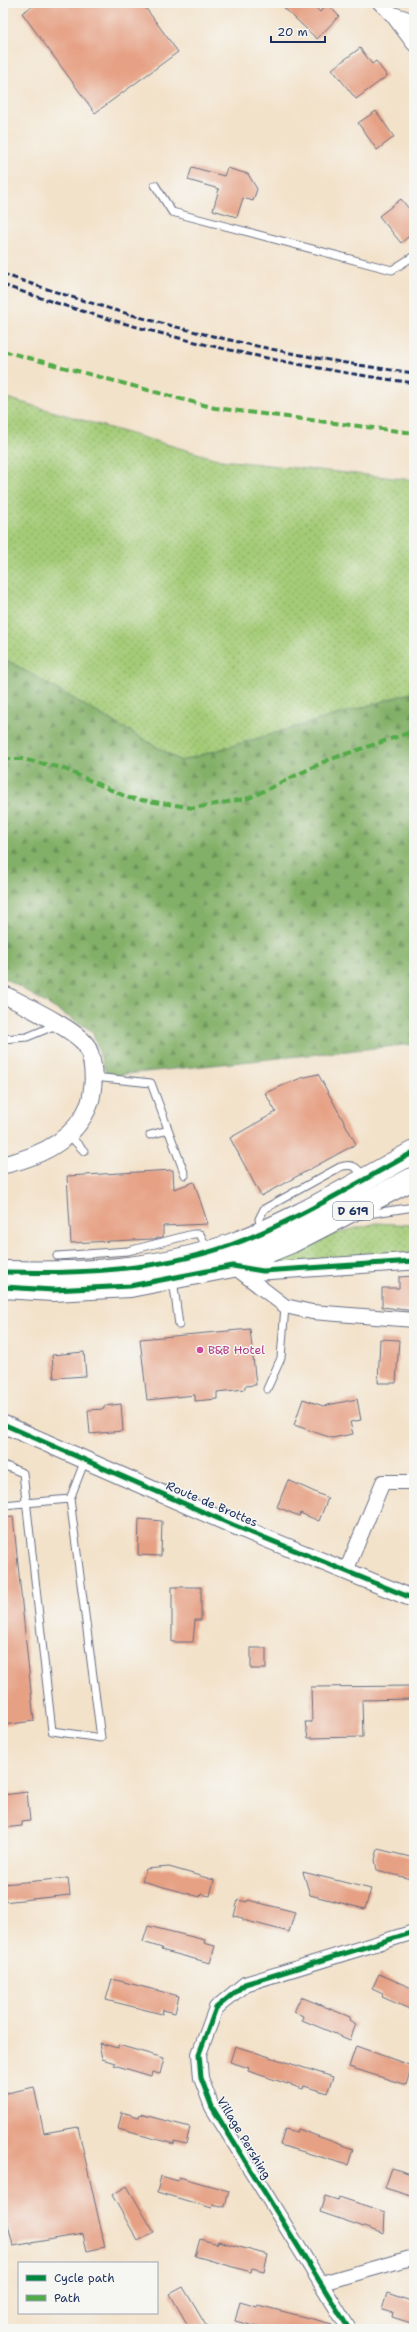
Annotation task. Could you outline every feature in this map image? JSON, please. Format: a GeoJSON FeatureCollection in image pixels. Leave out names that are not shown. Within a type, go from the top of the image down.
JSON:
{"type":"FeatureCollection","features":[{"type":"Feature","properties":{"kind":"main road","name":"D 619"},"geometry":{"type":"LineString","coordinates":[[3,1272],[58,1274],[172,1270],[215,1262],[291,1242],[334,1209],[371,1188],[414,1152]]}},
{"type":"Feature","properties":{"kind":"main road","name":"D 619"},"geometry":{"type":"LineString","coordinates":[[371,1188],[414,1178]]}},
{"type":"Feature","properties":{"kind":"main road","name":"D 619"},"geometry":{"type":"LineString","coordinates":[[215,1262],[228,1246],[282,1223],[334,1209]]}},
{"type":"Feature","properties":{"kind":"main road","name":"D 619"},"geometry":{"type":"LineString","coordinates":[[3,1287],[53,1290],[130,1286],[172,1270]]}},
{"type":"Feature","properties":{"kind":"street"},"geometry":{"type":"LineString","coordinates":[[385,8],[414,21]]}},
{"type":"Feature","properties":{"kind":"street"},"geometry":{"type":"LineString","coordinates":[[385,8],[414,44]]}},
{"type":"Feature","properties":{"kind":"street"},"geometry":{"type":"LineString","coordinates":[[3,994],[57,1024],[86,1045],[94,1077],[90,1103],[82,1118],[68,1134],[44,1152],[25,1160],[3,1165]]}},
{"type":"Feature","properties":{"kind":"street"},"geometry":{"type":"LineString","coordinates":[[215,1262],[263,1271],[414,1261]]}},
{"type":"Feature","properties":{"kind":"street"},"geometry":{"type":"LineString","coordinates":[[215,1262],[285,1306],[312,1312],[414,1320]]}},
{"type":"Feature","properties":{"kind":"street","name":"Route de Brottes"},"geometry":{"type":"LineString","coordinates":[[3,1424],[414,1599]]}},
{"type":"Feature","properties":{"kind":"street"},"geometry":{"type":"LineString","coordinates":[[346,1571],[383,1482],[414,1482]]}},
{"type":"Feature","properties":{"kind":"street","name":"Village Pershing"},"geometry":{"type":"LineString","coordinates":[[349,2329],[212,2107],[201,2078],[199,2054],[216,2008],[245,1984],[414,1932]]}},
{"type":"Feature","properties":{"kind":"street"},"geometry":{"type":"LineString","coordinates":[[322,2283],[414,2257]]}},
{"type":"Feature","properties":{"kind":"lane"},"geometry":{"type":"LineString","coordinates":[[385,8],[414,29]]}},
{"type":"Feature","properties":{"kind":"lane"},"geometry":{"type":"LineString","coordinates":[[155,185],[172,212],[392,270],[414,256]]}},
{"type":"Feature","properties":{"kind":"lane"},"geometry":{"type":"LineString","coordinates":[[3,1038],[27,1037],[57,1024]]}},
{"type":"Feature","properties":{"kind":"lane"},"geometry":{"type":"LineString","coordinates":[[94,1077],[152,1082],[185,1175]]}},
{"type":"Feature","properties":{"kind":"lane"},"geometry":{"type":"LineString","coordinates":[[150,1135],[168,1130]]}},
{"type":"Feature","properties":{"kind":"lane"},"geometry":{"type":"LineString","coordinates":[[68,1134],[84,1151]]}},
{"type":"Feature","properties":{"kind":"lane"},"geometry":{"type":"LineString","coordinates":[[262,1232],[259,1219],[264,1209],[340,1167],[349,1164],[358,1168],[371,1188]]}},
{"type":"Feature","properties":{"kind":"lane"},"geometry":{"type":"LineString","coordinates":[[334,1209],[414,1207]]}},
{"type":"Feature","properties":{"kind":"lane"},"geometry":{"type":"LineString","coordinates":[[57,1256],[128,1251],[193,1234],[200,1234],[215,1262]]}},
{"type":"Feature","properties":{"kind":"lane"},"geometry":{"type":"LineString","coordinates":[[172,1270],[179,1325]]}},
{"type":"Feature","properties":{"kind":"lane"},"geometry":{"type":"LineString","coordinates":[[267,1389],[282,1358],[285,1306]]}},
{"type":"Feature","properties":{"kind":"lane"},"geometry":{"type":"LineString","coordinates":[[3,1465],[22,1473],[27,1503],[52,1731],[101,1738],[70,1499],[85,1460]]}},
{"type":"Feature","properties":{"kind":"lane"},"geometry":{"type":"LineString","coordinates":[[3,1505],[70,1499]]}},
{"type":"Feature","properties":{"kind":"green space"},"geometry":{"type":"Polygon","coordinates":[[[3,397],[221,460],[414,480],[414,692],[181,761],[3,658],[3,397]]]}},
{"type":"Feature","properties":{"kind":"green space"},"geometry":{"type":"Polygon","coordinates":[[[3,658],[181,761],[414,692],[414,1044],[107,1076],[92,1031],[3,977],[3,658]]]}},
{"type":"Feature","properties":{"kind":"green space"},"geometry":{"type":"Polygon","coordinates":[[[377,1223],[414,1225],[414,1253],[348,1262],[277,1264],[276,1256],[321,1237],[377,1223]]]}},
{"type":"Feature","properties":{"kind":"building"},"geometry":{"type":"Polygon","coordinates":[[[37,3],[142,3],[178,52],[95,113],[22,13],[37,3]]]}},
{"type":"Feature","properties":{"kind":"building"},"geometry":{"type":"Polygon","coordinates":[[[279,3],[311,3],[320,12],[327,4],[339,16],[317,39],[279,3]]]}},
{"type":"Feature","properties":{"kind":"building"},"geometry":{"type":"Polygon","coordinates":[[[360,48],[372,64],[376,61],[387,76],[356,99],[332,69],[360,48]]]}},
{"type":"Feature","properties":{"kind":"building"},"geometry":{"type":"Polygon","coordinates":[[[376,111],[394,137],[377,150],[358,123],[376,111]]]}},
{"type":"Feature","properties":{"kind":"building"},"geometry":{"type":"Polygon","coordinates":[[[192,167],[224,176],[227,168],[248,174],[257,189],[253,201],[243,198],[237,217],[213,210],[219,189],[188,180],[192,167]]]}},
{"type":"Feature","properties":{"kind":"building"},"geometry":{"type":"Polygon","coordinates":[[[401,199],[414,215],[414,232],[401,243],[379,216],[401,199]]]}},
{"type":"Feature","properties":{"kind":"building"},"geometry":{"type":"Polygon","coordinates":[[[318,1074],[356,1144],[261,1196],[230,1138],[276,1112],[265,1093],[301,1078],[318,1074]]]}},
{"type":"Feature","properties":{"kind":"building"},"geometry":{"type":"Polygon","coordinates":[[[173,1170],[174,1189],[194,1182],[208,1224],[163,1226],[163,1237],[153,1239],[71,1243],[67,1176],[173,1170]]]}},
{"type":"Feature","properties":{"kind":"building"},"geometry":{"type":"Polygon","coordinates":[[[414,1276],[414,1311],[382,1307],[382,1288],[399,1288],[399,1277],[414,1276]]]}},
{"type":"Feature","properties":{"kind":"building"},"geometry":{"type":"Polygon","coordinates":[[[250,1329],[256,1385],[245,1386],[245,1389],[217,1392],[217,1399],[195,1401],[195,1395],[147,1400],[140,1339],[250,1329]]]}},
{"type":"Feature","properties":{"kind":"building"},"geometry":{"type":"Polygon","coordinates":[[[380,1339],[399,1340],[396,1383],[378,1383],[380,1339]]]}},
{"type":"Feature","properties":{"kind":"building"},"geometry":{"type":"Polygon","coordinates":[[[84,1352],[86,1376],[54,1378],[52,1355],[84,1352]]]}},
{"type":"Feature","properties":{"kind":"building"},"geometry":{"type":"Polygon","coordinates":[[[303,1399],[323,1406],[357,1399],[361,1420],[350,1422],[353,1434],[332,1438],[294,1425],[303,1399]]]}},
{"type":"Feature","properties":{"kind":"building"},"geometry":{"type":"Polygon","coordinates":[[[121,1404],[123,1431],[90,1434],[88,1410],[104,1409],[104,1406],[121,1404]]]}},
{"type":"Feature","properties":{"kind":"building"},"geometry":{"type":"Polygon","coordinates":[[[288,1480],[328,1498],[319,1521],[300,1513],[299,1516],[277,1507],[288,1480]]]}},
{"type":"Feature","properties":{"kind":"building"},"geometry":{"type":"Polygon","coordinates":[[[13,1516],[34,1721],[3,1725],[3,1517],[13,1516]]]}},
{"type":"Feature","properties":{"kind":"building"},"geometry":{"type":"Polygon","coordinates":[[[139,1519],[162,1521],[161,1556],[138,1555],[139,1519]]]}},
{"type":"Feature","properties":{"kind":"building"},"geometry":{"type":"Polygon","coordinates":[[[172,1587],[201,1587],[201,1620],[195,1620],[193,1642],[172,1642],[172,1587]]]}},
{"type":"Feature","properties":{"kind":"building"},"geometry":{"type":"Polygon","coordinates":[[[251,1648],[266,1648],[266,1669],[251,1669],[251,1648]]]}},
{"type":"Feature","properties":{"kind":"building"},"geometry":{"type":"Polygon","coordinates":[[[414,1686],[414,1699],[362,1700],[363,1737],[308,1738],[305,1722],[312,1722],[311,1687],[414,1686]]]}},
{"type":"Feature","properties":{"kind":"building"},"geometry":{"type":"Polygon","coordinates":[[[27,1792],[30,1821],[22,1822],[22,1826],[3,1828],[3,1795],[27,1792]]]}},
{"type":"Feature","properties":{"kind":"building"},"geometry":{"type":"Polygon","coordinates":[[[378,1849],[414,1858],[414,1880],[377,1870],[375,1860],[378,1849]]]}},
{"type":"Feature","properties":{"kind":"building"},"geometry":{"type":"Polygon","coordinates":[[[169,1867],[214,1880],[210,1896],[201,1894],[200,1897],[142,1881],[146,1869],[169,1867]]]}},
{"type":"Feature","properties":{"kind":"building"},"geometry":{"type":"Polygon","coordinates":[[[303,1872],[371,1889],[365,1909],[310,1895],[303,1872]]]}},
{"type":"Feature","properties":{"kind":"building"},"geometry":{"type":"Polygon","coordinates":[[[68,1878],[70,1895],[3,1902],[3,1884],[68,1878]]]}},
{"type":"Feature","properties":{"kind":"building"},"geometry":{"type":"Polygon","coordinates":[[[238,1900],[247,1902],[248,1900],[295,1912],[289,1932],[243,1920],[243,1918],[234,1916],[238,1900]]]}},
{"type":"Feature","properties":{"kind":"building"},"geometry":{"type":"Polygon","coordinates":[[[148,1926],[205,1940],[204,1943],[215,1946],[210,1963],[161,1950],[162,1948],[143,1942],[148,1926]]]}},
{"type":"Feature","properties":{"kind":"building"},"geometry":{"type":"Polygon","coordinates":[[[379,1974],[414,1989],[414,2011],[382,1997],[383,1994],[372,1989],[379,1974]]]}},
{"type":"Feature","properties":{"kind":"building"},"geometry":{"type":"Polygon","coordinates":[[[112,1979],[179,1996],[175,2013],[163,2010],[162,2014],[106,2000],[112,1979]]]}},
{"type":"Feature","properties":{"kind":"building"},"geometry":{"type":"Polygon","coordinates":[[[301,1997],[350,2017],[349,2020],[356,2024],[350,2040],[302,2020],[303,2016],[294,2012],[301,1997]]]}},
{"type":"Feature","properties":{"kind":"building"},"geometry":{"type":"Polygon","coordinates":[[[99,2043],[118,2048],[118,2045],[164,2058],[160,2074],[152,2072],[151,2076],[114,2065],[115,2063],[102,2059],[99,2043]]]}},
{"type":"Feature","properties":{"kind":"building"},"geometry":{"type":"Polygon","coordinates":[[[235,2046],[333,2077],[327,2093],[304,2086],[303,2089],[248,2071],[249,2068],[230,2062],[235,2046]]]}},
{"type":"Feature","properties":{"kind":"building"},"geometry":{"type":"Polygon","coordinates":[[[356,2046],[412,2066],[406,2085],[349,2067],[356,2046]]]}},
{"type":"Feature","properties":{"kind":"building"},"geometry":{"type":"Polygon","coordinates":[[[34,2087],[44,2133],[78,2127],[105,2247],[87,2251],[83,2234],[13,2246],[3,2202],[3,2094],[34,2087]]]}},
{"type":"Feature","properties":{"kind":"building"},"geometry":{"type":"Polygon","coordinates":[[[122,2112],[139,2117],[140,2114],[190,2127],[186,2144],[174,2141],[174,2144],[118,2129],[122,2112]]]}},
{"type":"Feature","properties":{"kind":"building"},"geometry":{"type":"Polygon","coordinates":[[[285,2129],[297,2132],[298,2129],[353,2149],[348,2165],[280,2145],[285,2129]]]}},
{"type":"Feature","properties":{"kind":"building"},"geometry":{"type":"Polygon","coordinates":[[[392,2168],[414,2175],[414,2197],[385,2188],[392,2168]]]}},
{"type":"Feature","properties":{"kind":"building"},"geometry":{"type":"Polygon","coordinates":[[[161,2176],[178,2181],[179,2177],[229,2191],[225,2207],[213,2204],[212,2208],[157,2192],[161,2176]]]}},
{"type":"Feature","properties":{"kind":"building"},"geometry":{"type":"Polygon","coordinates":[[[127,2186],[154,2232],[138,2241],[112,2195],[127,2186]]]}},
{"type":"Feature","properties":{"kind":"building"},"geometry":{"type":"Polygon","coordinates":[[[325,2196],[338,2200],[339,2197],[385,2212],[384,2234],[320,2212],[325,2196]]]}},
{"type":"Feature","properties":{"kind":"building"},"geometry":{"type":"Polygon","coordinates":[[[200,2239],[217,2244],[218,2241],[268,2255],[264,2271],[252,2268],[251,2272],[195,2256],[200,2239]]]}},
{"type":"Feature","properties":{"kind":"building"},"geometry":{"type":"Polygon","coordinates":[[[183,2287],[208,2329],[190,2329],[170,2294],[183,2287]]]}},
{"type":"Feature","properties":{"kind":"building"},"geometry":{"type":"Polygon","coordinates":[[[387,2293],[414,2302],[414,2324],[392,2317],[393,2313],[382,2310],[387,2293]]]}},
{"type":"Feature","properties":{"kind":"building"},"geometry":{"type":"Polygon","coordinates":[[[240,2302],[257,2307],[258,2305],[332,2324],[331,2329],[266,2329],[235,2321],[240,2302]]]}},
{"type":"Feature","properties":{"kind":"railway"},"geometry":{"type":"LineString","coordinates":[[3,274],[104,307],[206,334],[309,357],[414,373]]}},
{"type":"Feature","properties":{"kind":"railway"},"geometry":{"type":"LineString","coordinates":[[3,285],[53,302],[155,332],[258,356],[414,383]]}},
{"type":"Feature","properties":{"kind":"marked path"},"geometry":{"type":"LineString","coordinates":[[3,351],[215,408],[414,433]]}},
{"type":"Feature","properties":{"kind":"marked path"},"geometry":{"type":"LineString","coordinates":[[3,759],[22,759],[62,768],[129,798],[194,808],[249,798],[328,760],[414,731]]}},
{"type":"Feature","properties":{"kind":"cycle path"},"geometry":{"type":"LineString","coordinates":[[3,1272],[88,1271],[145,1266],[173,1261],[228,1246],[252,1237],[299,1215],[414,1152]]}},
{"type":"Feature","properties":{"kind":"cycle path"},"geometry":{"type":"LineString","coordinates":[[3,1287],[53,1290],[130,1286],[233,1266],[263,1271],[414,1261]]}},
{"type":"Feature","properties":{"kind":"cycle path"},"geometry":{"type":"LineString","coordinates":[[3,1424],[233,1525],[414,1599]]}},
{"type":"Feature","properties":{"kind":"cycle path"},"geometry":{"type":"LineString","coordinates":[[349,2329],[212,2107],[201,2078],[199,2054],[216,2008],[245,1984],[414,1932]]}},
{"type":"Feature","properties":{"kind":"place","name":"B&B Hotel"},"geometry":{"type":"Point","coordinates":[200,1350]}}]}
